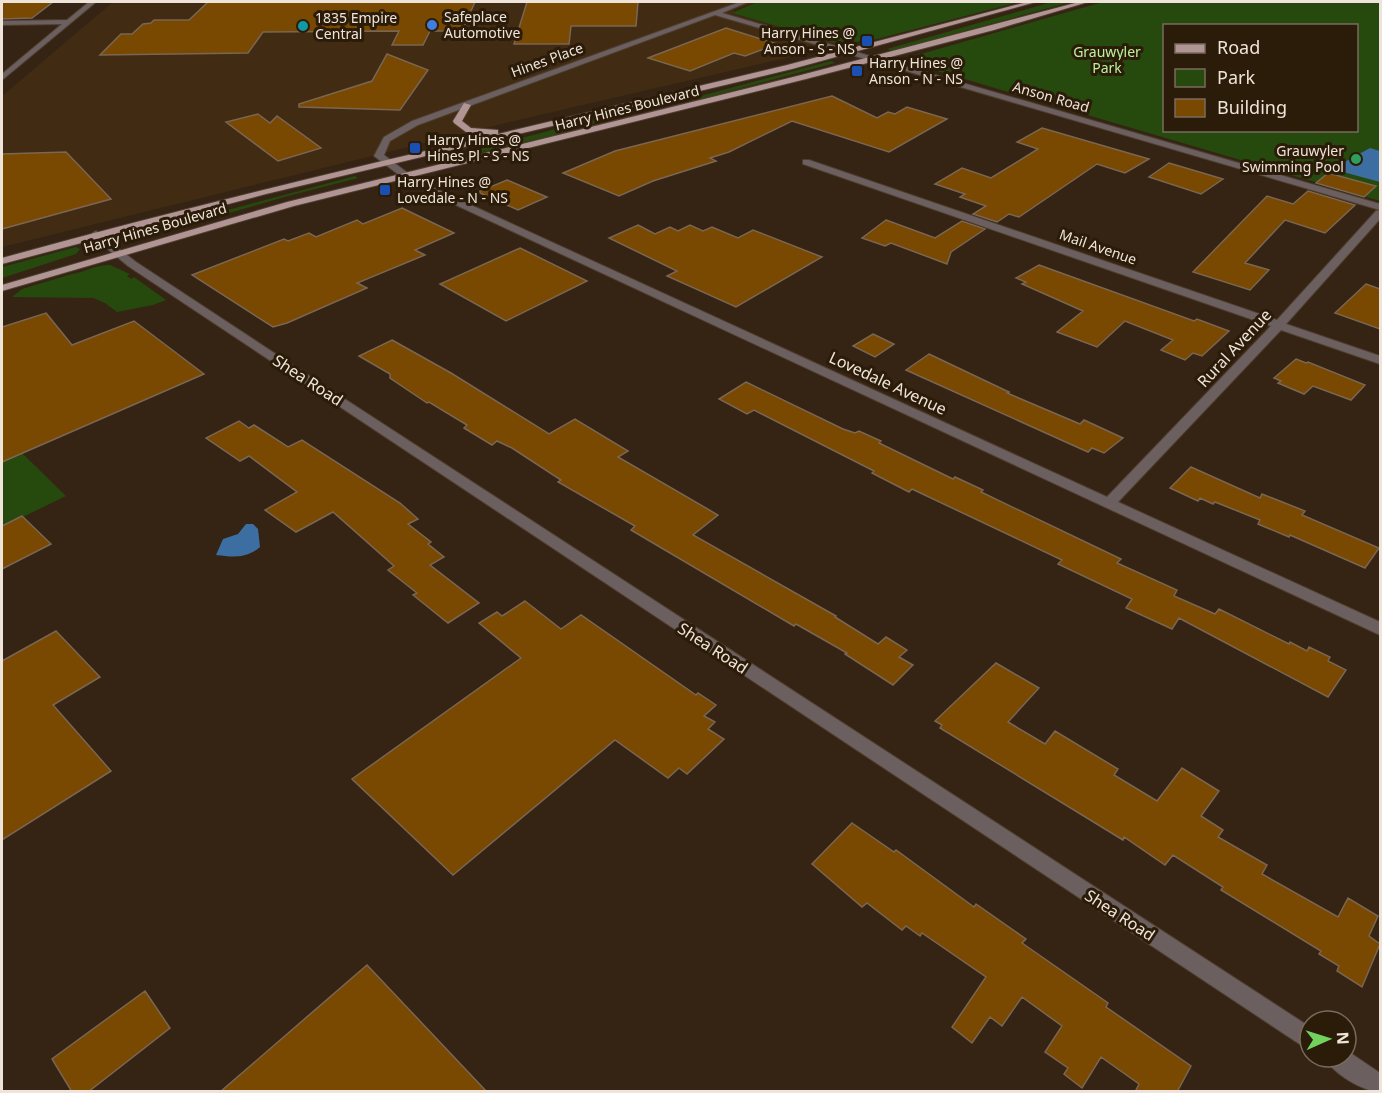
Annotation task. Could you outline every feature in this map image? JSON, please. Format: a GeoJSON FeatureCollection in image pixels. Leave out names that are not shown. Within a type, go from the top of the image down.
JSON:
{"type":"FeatureCollection","features":[{"type":"Feature","properties":{"kind":"main road","name":"Harry Hines Boulevard"},"geometry":{"type":"LineString","coordinates":[[2,261],[96,234],[385,162],[663,98],[849,52],[1033,2]]}},
{"type":"Feature","properties":{"kind":"main road","name":"Harry Hines Boulevard"},"geometry":{"type":"LineString","coordinates":[[2,288],[212,225],[877,59],[1085,2]]}},
{"type":"Feature","properties":{"kind":"main road"},"geometry":{"type":"LineString","coordinates":[[663,98],[681,109]]}},
{"type":"Feature","properties":{"kind":"main road"},"geometry":{"type":"LineString","coordinates":[[467,105],[457,121],[463,127],[510,133]]}},
{"type":"Feature","properties":{"kind":"street"},"geometry":{"type":"LineString","coordinates":[[2,78],[93,2]]}},
{"type":"Feature","properties":{"kind":"street","name":"Hines Place"},"geometry":{"type":"LineString","coordinates":[[385,162],[379,156],[380,148],[397,131],[745,2]]}},
{"type":"Feature","properties":{"kind":"street","name":"Anson Road"},"geometry":{"type":"LineString","coordinates":[[714,13],[1380,207]]}},
{"type":"Feature","properties":{"kind":"street"},"geometry":{"type":"LineString","coordinates":[[2,23],[67,22]]}},
{"type":"Feature","properties":{"kind":"street"},"geometry":{"type":"LineString","coordinates":[[2,30],[59,30]]}},
{"type":"Feature","properties":{"kind":"street","name":"Lovedale Avenue"},"geometry":{"type":"LineString","coordinates":[[385,162],[443,196],[1380,629]]}},
{"type":"Feature","properties":{"kind":"street","name":"Mail Avenue"},"geometry":{"type":"LineString","coordinates":[[806,162],[1380,360]]}},
{"type":"Feature","properties":{"kind":"street","name":"Rural Avenue"},"geometry":{"type":"LineString","coordinates":[[1109,503],[1279,325],[1380,213]]}},
{"type":"Feature","properties":{"kind":"street","name":"Shea Road"},"geometry":{"type":"LineString","coordinates":[[96,234],[132,264],[297,374],[1298,1032]]}},
{"type":"Feature","properties":{"kind":"street"},"geometry":{"type":"LineString","coordinates":[[1354,1069],[1380,1086]]}},
{"type":"Feature","properties":{"kind":"shaded area"},"geometry":{"type":"Polygon","coordinates":[[[113,2],[757,2],[734,10],[734,14],[842,45],[514,121],[2,247],[2,96],[113,2]]]}},
{"type":"Feature","properties":{"kind":"green space"},"geometry":{"type":"Polygon","coordinates":[[[757,2],[1019,2],[873,40],[868,38],[854,43],[838,44],[732,13],[757,2]]]}},
{"type":"Feature","properties":{"kind":"green space"},"geometry":{"type":"Polygon","coordinates":[[[1052,2],[1071,2],[892,51],[887,49],[1052,2]]]}},
{"type":"Feature","properties":{"kind":"green space","name":"Grauwyler Park"},"geometry":{"type":"Polygon","coordinates":[[[1103,2],[1380,2],[1380,201],[900,60],[1103,2]]]}},
{"type":"Feature","properties":{"kind":"green space"},"geometry":{"type":"Polygon","coordinates":[[[831,61],[835,63],[700,99],[697,97],[831,61]]]}},
{"type":"Feature","properties":{"kind":"green space"},"geometry":{"type":"Polygon","coordinates":[[[633,109],[636,111],[550,136],[435,163],[433,161],[633,109]]]}},
{"type":"Feature","properties":{"kind":"green space"},"geometry":{"type":"Polygon","coordinates":[[[355,176],[358,178],[153,235],[149,231],[355,176]]]}},
{"type":"Feature","properties":{"kind":"green space"},"geometry":{"type":"Polygon","coordinates":[[[76,247],[80,249],[76,254],[2,278],[2,267],[76,247]]]}},
{"type":"Feature","properties":{"kind":"green space"},"geometry":{"type":"Polygon","coordinates":[[[110,265],[130,274],[127,276],[131,279],[134,277],[166,300],[117,312],[93,298],[12,297],[22,289],[95,267],[110,265]]]}},
{"type":"Feature","properties":{"kind":"green space"},"geometry":{"type":"Polygon","coordinates":[[[22,453],[66,496],[2,527],[2,462],[22,453]]]}},
{"type":"Feature","properties":{"kind":"water"},"geometry":{"type":"Polygon","coordinates":[[[1370,148],[1380,151],[1380,182],[1332,169],[1370,148]]]}},
{"type":"Feature","properties":{"kind":"water"},"geometry":{"type":"Polygon","coordinates":[[[246,524],[253,524],[258,529],[260,547],[250,554],[234,557],[216,555],[223,539],[238,534],[246,524]]]}},
{"type":"Feature","properties":{"kind":"building"},"geometry":{"type":"Polygon","coordinates":[[[2,2],[53,2],[32,18],[2,19],[2,2]]]}},
{"type":"Feature","properties":{"kind":"building"},"geometry":{"type":"Polygon","coordinates":[[[208,2],[475,2],[462,31],[430,31],[423,45],[392,45],[399,31],[263,32],[248,53],[100,55],[121,34],[132,34],[143,24],[154,20],[189,20],[208,2]]]}},
{"type":"Feature","properties":{"kind":"building"},"geometry":{"type":"Polygon","coordinates":[[[527,2],[638,2],[636,26],[571,26],[569,44],[514,44],[527,2]]]}},
{"type":"Feature","properties":{"kind":"building"},"geometry":{"type":"Polygon","coordinates":[[[726,28],[777,44],[745,56],[734,53],[690,71],[648,58],[726,28]]]}},
{"type":"Feature","properties":{"kind":"building"},"geometry":{"type":"Polygon","coordinates":[[[387,54],[428,70],[400,110],[299,107],[299,104],[372,81],[387,54]]]}},
{"type":"Feature","properties":{"kind":"building"},"geometry":{"type":"Polygon","coordinates":[[[832,96],[877,118],[888,112],[895,114],[907,107],[947,119],[889,152],[792,121],[729,152],[710,158],[716,161],[653,181],[619,196],[563,173],[615,151],[832,96]]]}},
{"type":"Feature","properties":{"kind":"building"},"geometry":{"type":"Polygon","coordinates":[[[258,114],[270,123],[277,116],[321,148],[278,161],[226,122],[258,114]]]}},
{"type":"Feature","properties":{"kind":"building"},"geometry":{"type":"Polygon","coordinates":[[[1042,128],[1149,159],[1125,173],[1097,164],[1019,217],[1009,214],[997,222],[973,214],[986,206],[960,197],[965,194],[935,184],[962,168],[991,178],[1038,149],[1017,142],[1042,128]]]}},
{"type":"Feature","properties":{"kind":"building"},"geometry":{"type":"Polygon","coordinates":[[[66,152],[111,199],[2,229],[2,154],[66,152]]]}},
{"type":"Feature","properties":{"kind":"building"},"geometry":{"type":"Polygon","coordinates":[[[1169,163],[1223,179],[1201,194],[1149,177],[1169,163]]]}},
{"type":"Feature","properties":{"kind":"building"},"geometry":{"type":"Polygon","coordinates":[[[1328,173],[1376,186],[1364,197],[1316,183],[1328,173]]]}},
{"type":"Feature","properties":{"kind":"building"},"geometry":{"type":"Polygon","coordinates":[[[507,180],[547,197],[518,210],[478,192],[507,180]]]}},
{"type":"Feature","properties":{"kind":"building"},"geometry":{"type":"Polygon","coordinates":[[[1308,191],[1355,205],[1325,233],[1285,220],[1245,263],[1269,270],[1250,290],[1193,272],[1267,196],[1293,204],[1308,191]]]}},
{"type":"Feature","properties":{"kind":"building"},"geometry":{"type":"Polygon","coordinates":[[[402,208],[454,233],[415,250],[425,255],[357,283],[367,288],[287,323],[273,327],[192,275],[284,239],[288,241],[309,233],[316,237],[357,220],[363,224],[402,208]]]}},
{"type":"Feature","properties":{"kind":"building"},"geometry":{"type":"Polygon","coordinates":[[[886,220],[935,238],[962,221],[985,229],[951,252],[947,264],[891,243],[885,246],[862,238],[886,220]]]}},
{"type":"Feature","properties":{"kind":"building"},"geometry":{"type":"Polygon","coordinates":[[[638,225],[655,234],[670,227],[678,231],[690,225],[703,231],[712,227],[738,238],[753,230],[822,257],[736,307],[667,276],[677,271],[609,238],[638,225]]]}},
{"type":"Feature","properties":{"kind":"building"},"geometry":{"type":"Polygon","coordinates":[[[520,248],[587,281],[506,321],[440,284],[520,248]]]}},
{"type":"Feature","properties":{"kind":"building"},"geometry":{"type":"Polygon","coordinates":[[[1039,265],[1194,321],[1197,319],[1229,331],[1202,356],[1193,353],[1185,360],[1161,350],[1173,340],[1125,321],[1097,347],[1057,332],[1083,311],[1022,284],[1026,282],[1016,278],[1039,265]]]}},
{"type":"Feature","properties":{"kind":"building"},"geometry":{"type":"Polygon","coordinates":[[[1366,284],[1380,289],[1380,329],[1335,313],[1366,284]]]}},
{"type":"Feature","properties":{"kind":"building"},"geometry":{"type":"Polygon","coordinates":[[[46,313],[72,345],[134,321],[204,374],[2,462],[2,327],[46,313]]]}},
{"type":"Feature","properties":{"kind":"building"},"geometry":{"type":"Polygon","coordinates":[[[873,334],[894,344],[875,357],[853,346],[873,334]]]}},
{"type":"Feature","properties":{"kind":"building"},"geometry":{"type":"Polygon","coordinates":[[[392,340],[451,373],[549,434],[575,419],[628,451],[618,457],[718,515],[693,535],[836,616],[878,644],[886,637],[907,650],[899,657],[913,665],[893,685],[845,654],[847,653],[796,624],[794,626],[631,530],[635,526],[558,482],[561,480],[512,448],[497,441],[492,445],[464,428],[467,425],[429,402],[427,403],[390,378],[390,374],[359,356],[392,340]]]}},
{"type":"Feature","properties":{"kind":"building"},"geometry":{"type":"Polygon","coordinates":[[[929,354],[1009,392],[1007,393],[1080,424],[1084,420],[1123,438],[1104,453],[1092,448],[1088,452],[906,370],[929,354]]]}},
{"type":"Feature","properties":{"kind":"building"},"geometry":{"type":"Polygon","coordinates":[[[1296,359],[1365,385],[1351,400],[1313,386],[1304,394],[1278,383],[1281,381],[1274,378],[1296,359]]]}},
{"type":"Feature","properties":{"kind":"building"},"geometry":{"type":"Polygon","coordinates":[[[746,382],[843,429],[855,433],[859,431],[881,441],[879,443],[953,479],[955,477],[983,490],[981,492],[1121,559],[1117,563],[1177,590],[1174,596],[1215,614],[1219,609],[1307,651],[1309,647],[1330,657],[1328,661],[1346,670],[1328,697],[1179,618],[1172,629],[1126,608],[1132,599],[1058,564],[1062,560],[912,489],[909,492],[872,473],[874,471],[754,410],[747,414],[719,399],[746,382]]]}},
{"type":"Feature","properties":{"kind":"building"},"geometry":{"type":"Polygon","coordinates":[[[239,421],[249,428],[254,425],[288,447],[302,440],[400,503],[418,519],[408,524],[431,542],[428,544],[444,557],[430,565],[479,603],[448,623],[413,595],[417,593],[388,570],[394,566],[333,512],[296,532],[265,510],[297,492],[249,456],[240,461],[206,438],[239,421]]]}},
{"type":"Feature","properties":{"kind":"building"},"geometry":{"type":"Polygon","coordinates":[[[1191,467],[1260,498],[1262,494],[1305,511],[1302,515],[1379,548],[1365,568],[1290,535],[1289,537],[1258,524],[1260,520],[1215,502],[1213,504],[1200,498],[1198,501],[1170,488],[1191,467]]]}},
{"type":"Feature","properties":{"kind":"building"},"geometry":{"type":"Polygon","coordinates":[[[22,516],[51,544],[2,569],[2,526],[22,516]]]}},
{"type":"Feature","properties":{"kind":"building"},"geometry":{"type":"Polygon","coordinates":[[[525,601],[561,629],[581,615],[696,695],[698,693],[716,705],[704,716],[715,722],[708,729],[724,739],[687,774],[679,768],[668,778],[615,740],[453,875],[352,779],[521,658],[479,623],[497,612],[502,616],[525,601]]]}},
{"type":"Feature","properties":{"kind":"building"},"geometry":{"type":"Polygon","coordinates":[[[56,631],[100,677],[53,705],[111,771],[2,840],[2,661],[56,631]]]}},
{"type":"Feature","properties":{"kind":"building"},"geometry":{"type":"Polygon","coordinates":[[[996,663],[1039,688],[1008,722],[1045,744],[1055,731],[1118,769],[1114,775],[1157,801],[1182,768],[1219,791],[1201,816],[1223,830],[1218,837],[1267,865],[1262,874],[1338,917],[1348,898],[1378,916],[1369,936],[1380,944],[1362,987],[1337,971],[1339,966],[1319,954],[1321,951],[1221,890],[1223,887],[1173,855],[1165,865],[1124,837],[1123,840],[940,728],[942,725],[935,721],[996,663]]]}},
{"type":"Feature","properties":{"kind":"building"},"geometry":{"type":"Polygon","coordinates":[[[852,823],[894,852],[896,850],[974,907],[976,904],[1026,939],[1022,943],[1108,1003],[1106,1007],[1191,1066],[1177,1092],[1135,1092],[1139,1084],[1101,1057],[1082,1088],[1064,1074],[1068,1068],[1045,1052],[1062,1026],[1022,997],[1002,1026],[990,1017],[972,1043],[952,1027],[986,977],[922,933],[920,936],[906,926],[902,930],[867,903],[862,907],[812,864],[852,823]]]}},
{"type":"Feature","properties":{"kind":"building"},"geometry":{"type":"Polygon","coordinates":[[[367,965],[487,1092],[220,1092],[367,965]]]}},
{"type":"Feature","properties":{"kind":"building"},"geometry":{"type":"Polygon","coordinates":[[[145,991],[170,1028],[88,1092],[72,1092],[52,1059],[145,991]]]}},
{"type":"Feature","properties":{"kind":"place","name":"Safeplace Automotive"},"geometry":{"type":"Point","coordinates":[432,25]}},
{"type":"Feature","properties":{"kind":"place","name":"1835 Empire Central"},"geometry":{"type":"Point","coordinates":[303,26]}},
{"type":"Feature","properties":{"kind":"place","name":"Harry Hines @ Anson - S - NS"},"geometry":{"type":"Point","coordinates":[867,41]}},
{"type":"Feature","properties":{"kind":"place","name":"Harry Hines @ Anson - N - NS"},"geometry":{"type":"Point","coordinates":[857,71]}},
{"type":"Feature","properties":{"kind":"place","name":"Harry Hines @ Hines Pl - S - NS"},"geometry":{"type":"Point","coordinates":[415,148]}},
{"type":"Feature","properties":{"kind":"place","name":"Grauwyler Swimming Pool"},"geometry":{"type":"Point","coordinates":[1356,159]}},
{"type":"Feature","properties":{"kind":"place","name":"Harry Hines @ Lovedale - N - NS"},"geometry":{"type":"Point","coordinates":[385,190]}}]}
